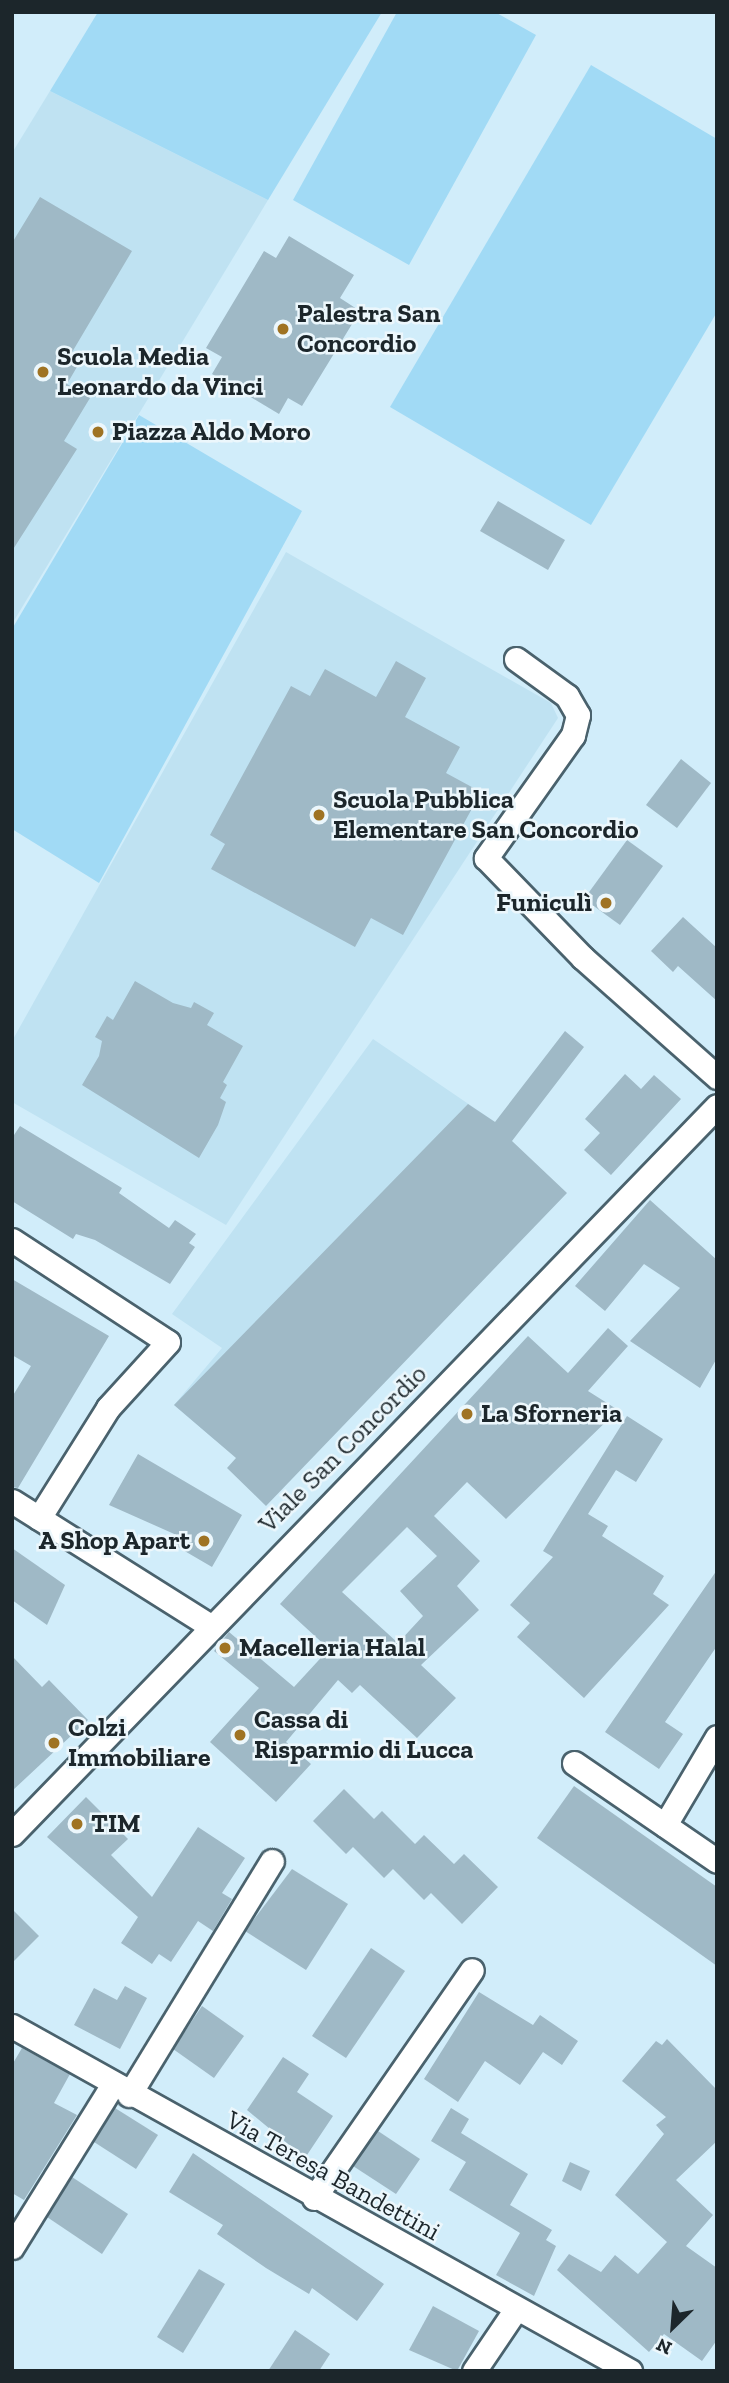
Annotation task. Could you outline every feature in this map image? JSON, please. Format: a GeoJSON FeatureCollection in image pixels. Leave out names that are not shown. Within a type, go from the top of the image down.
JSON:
{"type":"FeatureCollection","features":[{"type":"Feature","properties":{"kind":"street"},"geometry":{"type":"LineString","coordinates":[[516,659],[567,696],[578,715],[573,734],[486,858],[583,958],[717,1077]]}},
{"type":"Feature","properties":{"kind":"street","name":"Viale San Concordio"},"geometry":{"type":"LineString","coordinates":[[12,1834],[209,1625],[717,1106]]}},
{"type":"Feature","properties":{"kind":"street"},"geometry":{"type":"LineString","coordinates":[[12,1240],[168,1342],[108,1408],[39,1518]]}},
{"type":"Feature","properties":{"kind":"street"},"geometry":{"type":"LineString","coordinates":[[12,1501],[209,1625]]}},
{"type":"Feature","properties":{"kind":"street"},"geometry":{"type":"LineString","coordinates":[[666,1825],[717,1737]]}},
{"type":"Feature","properties":{"kind":"street"},"geometry":{"type":"LineString","coordinates":[[574,1763],[717,1861]]}},
{"type":"Feature","properties":{"kind":"street"},"geometry":{"type":"LineString","coordinates":[[12,2247],[19,2218],[121,2090],[272,1861]]}},
{"type":"Feature","properties":{"kind":"street"},"geometry":{"type":"LineString","coordinates":[[314,2198],[472,1970]]}},
{"type":"Feature","properties":{"kind":"street","name":"Via Teresa Bandettini"},"geometry":{"type":"LineString","coordinates":[[12,2026],[314,2198],[630,2371]]}},
{"type":"Feature","properties":{"kind":"street"},"geometry":{"type":"LineString","coordinates":[[474,2371],[516,2309]]}},
{"type":"Feature","properties":{"kind":"shaded area"},"geometry":{"type":"Polygon","coordinates":[[[98,12],[382,12],[268,200],[50,91],[98,12]]]}},
{"type":"Feature","properties":{"kind":"shaded area"},"geometry":{"type":"Polygon","coordinates":[[[397,12],[495,12],[536,35],[409,265],[293,200],[397,12]]]}},
{"type":"Feature","properties":{"kind":"shaded area"},"geometry":{"type":"Polygon","coordinates":[[[591,65],[717,139],[717,312],[591,525],[390,407],[591,65]]]}},
{"type":"Feature","properties":{"kind":"shaded area"},"geometry":{"type":"Polygon","coordinates":[[[50,91],[268,200],[12,624],[12,153],[50,91]]]}},
{"type":"Feature","properties":{"kind":"shaded area"},"geometry":{"type":"Polygon","coordinates":[[[139,415],[302,511],[99,883],[12,829],[12,629],[139,415]]]}},
{"type":"Feature","properties":{"kind":"shaded area","name":"Scuola Pubblica Elementare San Concordio"},"geometry":{"type":"Polygon","coordinates":[[[286,552],[551,703],[558,718],[226,1225],[12,1102],[12,1041],[286,552]]]}},
{"type":"Feature","properties":{"kind":"shaded area"},"geometry":{"type":"Polygon","coordinates":[[[373,1039],[511,1133],[215,1440],[174,1405],[222,1348],[172,1314],[373,1039]]]}},
{"type":"Feature","properties":{"kind":"building","name":"Scuola Media Leonardo da Vinci"},"geometry":{"type":"Polygon","coordinates":[[[40,197],[132,251],[71,354],[81,360],[67,384],[90,398],[64,441],[77,449],[12,551],[12,243],[40,197]]]}},
{"type":"Feature","properties":{"kind":"building","name":"Palestra San Concordio"},"geometry":{"type":"Polygon","coordinates":[[[289,236],[354,275],[340,298],[360,311],[302,406],[288,398],[279,414],[212,374],[222,357],[206,348],[264,251],[276,258],[289,236]]]}},
{"type":"Feature","properties":{"kind":"building"},"geometry":{"type":"Polygon","coordinates":[[[498,501],[565,540],[548,570],[480,531],[498,501]]]}},
{"type":"Feature","properties":{"kind":"building"},"geometry":{"type":"Polygon","coordinates":[[[396,661],[426,678],[405,717],[460,747],[446,773],[481,792],[403,935],[371,918],[355,947],[211,869],[225,844],[210,835],[291,686],[310,696],[325,669],[376,697],[396,661]]]}},
{"type":"Feature","properties":{"kind":"building"},"geometry":{"type":"Polygon","coordinates":[[[681,759],[711,783],[677,828],[646,805],[681,759]]]}},
{"type":"Feature","properties":{"kind":"building"},"geometry":{"type":"Polygon","coordinates":[[[627,840],[663,866],[620,925],[584,899],[627,840]]]}},
{"type":"Feature","properties":{"kind":"building"},"geometry":{"type":"Polygon","coordinates":[[[683,917],[717,948],[717,1001],[678,966],[673,972],[651,951],[683,917]]]}},
{"type":"Feature","properties":{"kind":"building"},"geometry":{"type":"Polygon","coordinates":[[[135,981],[173,1003],[191,1008],[194,1002],[214,1013],[207,1025],[243,1046],[223,1082],[227,1085],[220,1098],[226,1102],[218,1125],[199,1158],[82,1085],[99,1056],[102,1041],[95,1037],[107,1016],[113,1020],[135,981]]]}},
{"type":"Feature","properties":{"kind":"building"},"geometry":{"type":"Polygon","coordinates":[[[565,1031],[584,1047],[512,1141],[567,1193],[266,1506],[227,1468],[236,1458],[174,1405],[468,1104],[495,1122],[565,1031]]]}},
{"type":"Feature","properties":{"kind":"building"},"geometry":{"type":"Polygon","coordinates":[[[625,1074],[641,1089],[654,1075],[681,1099],[611,1175],[584,1150],[600,1133],[585,1119],[625,1074]]]}},
{"type":"Feature","properties":{"kind":"building"},"geometry":{"type":"Polygon","coordinates":[[[20,1126],[122,1188],[119,1193],[169,1228],[175,1220],[196,1234],[189,1243],[195,1247],[170,1284],[95,1240],[76,1234],[73,1239],[12,1201],[12,1138],[20,1126]]]}},
{"type":"Feature","properties":{"kind":"building"},"geometry":{"type":"Polygon","coordinates":[[[650,1200],[717,1260],[717,1358],[700,1388],[630,1341],[680,1288],[644,1264],[605,1311],[575,1286],[650,1200]]]}},
{"type":"Feature","properties":{"kind":"building"},"geometry":{"type":"Polygon","coordinates":[[[12,1279],[109,1336],[18,1488],[12,1487],[12,1397],[31,1366],[12,1355],[12,1279]]]}},
{"type":"Feature","properties":{"kind":"building"},"geometry":{"type":"Polygon","coordinates":[[[608,1328],[628,1346],[588,1391],[618,1410],[506,1519],[467,1482],[434,1516],[480,1561],[457,1586],[479,1610],[421,1665],[456,1698],[417,1738],[360,1685],[352,1693],[338,1680],[286,1742],[311,1764],[276,1802],[210,1742],[259,1688],[214,1651],[229,1632],[294,1687],[329,1649],[280,1604],[528,1336],[568,1373],[608,1328]],[[407,1527],[342,1592],[398,1643],[423,1616],[400,1591],[437,1556],[407,1527]]]}},
{"type":"Feature","properties":{"kind":"building"},"geometry":{"type":"Polygon","coordinates":[[[627,1416],[663,1439],[636,1482],[616,1470],[588,1514],[608,1526],[602,1536],[664,1576],[653,1594],[669,1605],[584,1698],[517,1637],[530,1623],[510,1605],[553,1557],[543,1551],[627,1416]]]}},
{"type":"Feature","properties":{"kind":"building"},"geometry":{"type":"Polygon","coordinates":[[[138,1454],[242,1515],[212,1567],[176,1546],[181,1537],[109,1505],[138,1454]]]}},
{"type":"Feature","properties":{"kind":"building"},"geometry":{"type":"Polygon","coordinates":[[[12,1548],[65,1585],[47,1625],[12,1600],[12,1548]]]}},
{"type":"Feature","properties":{"kind":"building"},"geometry":{"type":"Polygon","coordinates":[[[717,1570],[717,1646],[665,1722],[683,1734],[659,1769],[605,1732],[717,1570]]]}},
{"type":"Feature","properties":{"kind":"building"},"geometry":{"type":"Polygon","coordinates":[[[12,1656],[42,1687],[49,1680],[88,1720],[12,1791],[12,1656]]]}},
{"type":"Feature","properties":{"kind":"building"},"geometry":{"type":"Polygon","coordinates":[[[574,1786],[717,1887],[717,1966],[537,1838],[574,1786]]]}},
{"type":"Feature","properties":{"kind":"building"},"geometry":{"type":"Polygon","coordinates":[[[344,1789],[374,1819],[382,1811],[415,1844],[424,1835],[454,1864],[464,1854],[498,1887],[462,1924],[431,1893],[424,1900],[393,1869],[384,1878],[353,1847],[346,1854],[313,1821],[344,1789]]]}},
{"type":"Feature","properties":{"kind":"building"},"geometry":{"type":"Polygon","coordinates":[[[86,1797],[128,1839],[111,1855],[152,1897],[198,1827],[245,1858],[222,1893],[232,1899],[213,1931],[198,1921],[171,1962],[159,1954],[152,1964],[121,1943],[138,1917],[47,1837],[86,1797]]]}},
{"type":"Feature","properties":{"kind":"building"},"geometry":{"type":"Polygon","coordinates":[[[292,1869],[348,1904],[306,1970],[245,1931],[292,1869]]]}},
{"type":"Feature","properties":{"kind":"building"},"geometry":{"type":"Polygon","coordinates":[[[12,1909],[39,1936],[12,1963],[12,1909]]]}},
{"type":"Feature","properties":{"kind":"building"},"geometry":{"type":"Polygon","coordinates":[[[371,1948],[405,1971],[346,2058],[312,2036],[371,1948]]]}},
{"type":"Feature","properties":{"kind":"building"},"geometry":{"type":"Polygon","coordinates":[[[125,1986],[147,1998],[120,2049],[74,2025],[94,1988],[117,2000],[125,1986]]]}},
{"type":"Feature","properties":{"kind":"building"},"geometry":{"type":"Polygon","coordinates":[[[479,1992],[533,2025],[540,2015],[578,2041],[562,2065],[543,2052],[520,2085],[485,2061],[458,2102],[424,2079],[479,1992]]]}},
{"type":"Feature","properties":{"kind":"building"},"geometry":{"type":"Polygon","coordinates":[[[202,2006],[244,2036],[214,2078],[173,2049],[202,2006]]]}},
{"type":"Feature","properties":{"kind":"building"},"geometry":{"type":"Polygon","coordinates":[[[667,2039],[717,2090],[717,2141],[676,2180],[713,2215],[686,2246],[717,2268],[717,2340],[702,2361],[664,2334],[649,2352],[557,2270],[569,2254],[601,2272],[615,2255],[638,2274],[667,2242],[615,2195],[664,2134],[656,2125],[666,2117],[622,2081],[656,2041],[662,2045],[667,2039]]]}},
{"type":"Feature","properties":{"kind":"building"},"geometry":{"type":"Polygon","coordinates":[[[22,2048],[70,2074],[54,2103],[77,2115],[24,2200],[12,2193],[12,2065],[22,2048]]]}},
{"type":"Feature","properties":{"kind":"building"},"geometry":{"type":"Polygon","coordinates":[[[283,2057],[309,2074],[297,2092],[333,2116],[305,2158],[247,2110],[283,2057]]]}},
{"type":"Feature","properties":{"kind":"building"},"geometry":{"type":"Polygon","coordinates":[[[115,2108],[158,2135],[136,2169],[94,2142],[115,2108]]]}},
{"type":"Feature","properties":{"kind":"building"},"geometry":{"type":"Polygon","coordinates":[[[451,2108],[469,2119],[461,2133],[528,2174],[510,2205],[552,2230],[546,2240],[556,2246],[534,2296],[496,2275],[520,2233],[449,2190],[466,2162],[431,2141],[451,2108]]]}},
{"type":"Feature","properties":{"kind":"building"},"geometry":{"type":"Polygon","coordinates":[[[378,2131],[420,2159],[396,2194],[353,2166],[378,2131]]]}},
{"type":"Feature","properties":{"kind":"building"},"geometry":{"type":"Polygon","coordinates":[[[193,2153],[384,2284],[357,2321],[312,2288],[309,2294],[266,2268],[217,2234],[223,2225],[169,2192],[193,2153]]]}},
{"type":"Feature","properties":{"kind":"building"},"geometry":{"type":"Polygon","coordinates":[[[570,2162],[590,2171],[581,2191],[562,2181],[570,2162]]]}},
{"type":"Feature","properties":{"kind":"building"},"geometry":{"type":"Polygon","coordinates":[[[72,2177],[128,2214],[102,2254],[47,2217],[72,2177]]]}},
{"type":"Feature","properties":{"kind":"building"},"geometry":{"type":"Polygon","coordinates":[[[199,2269],[225,2284],[183,2353],[157,2337],[199,2269]]]}},
{"type":"Feature","properties":{"kind":"building"},"geometry":{"type":"Polygon","coordinates":[[[433,2306],[479,2331],[457,2371],[409,2350],[433,2306]]]}},
{"type":"Feature","properties":{"kind":"building"},"geometry":{"type":"Polygon","coordinates":[[[295,2330],[330,2354],[319,2371],[268,2371],[295,2330]]]}},
{"type":"Feature","properties":{"kind":"place","name":"Palestra San Concordio"},"geometry":{"type":"Point","coordinates":[283,329]}},
{"type":"Feature","properties":{"kind":"place","name":"Scuola Media Leonardo da Vinci"},"geometry":{"type":"Point","coordinates":[43,372]}},
{"type":"Feature","properties":{"kind":"place","name":"Piazza Aldo Moro"},"geometry":{"type":"Point","coordinates":[98,432]}},
{"type":"Feature","properties":{"kind":"place","name":"Scuola Pubblica Elementare San Concordio"},"geometry":{"type":"Point","coordinates":[319,815]}},
{"type":"Feature","properties":{"kind":"place","name":"Funiculì"},"geometry":{"type":"Point","coordinates":[606,903]}},
{"type":"Feature","properties":{"kind":"place","name":"La Sforneria"},"geometry":{"type":"Point","coordinates":[467,1414]}},
{"type":"Feature","properties":{"kind":"place","name":"A Shop Apart"},"geometry":{"type":"Point","coordinates":[204,1541]}},
{"type":"Feature","properties":{"kind":"place","name":"Macelleria Halal"},"geometry":{"type":"Point","coordinates":[225,1648]}},
{"type":"Feature","properties":{"kind":"place","name":"Cassa di Risparmio di Lucca"},"geometry":{"type":"Point","coordinates":[240,1735]}},
{"type":"Feature","properties":{"kind":"place","name":"Colzi Immobiliare"},"geometry":{"type":"Point","coordinates":[54,1743]}},
{"type":"Feature","properties":{"kind":"place","name":"TIM"},"geometry":{"type":"Point","coordinates":[77,1824]}}]}
